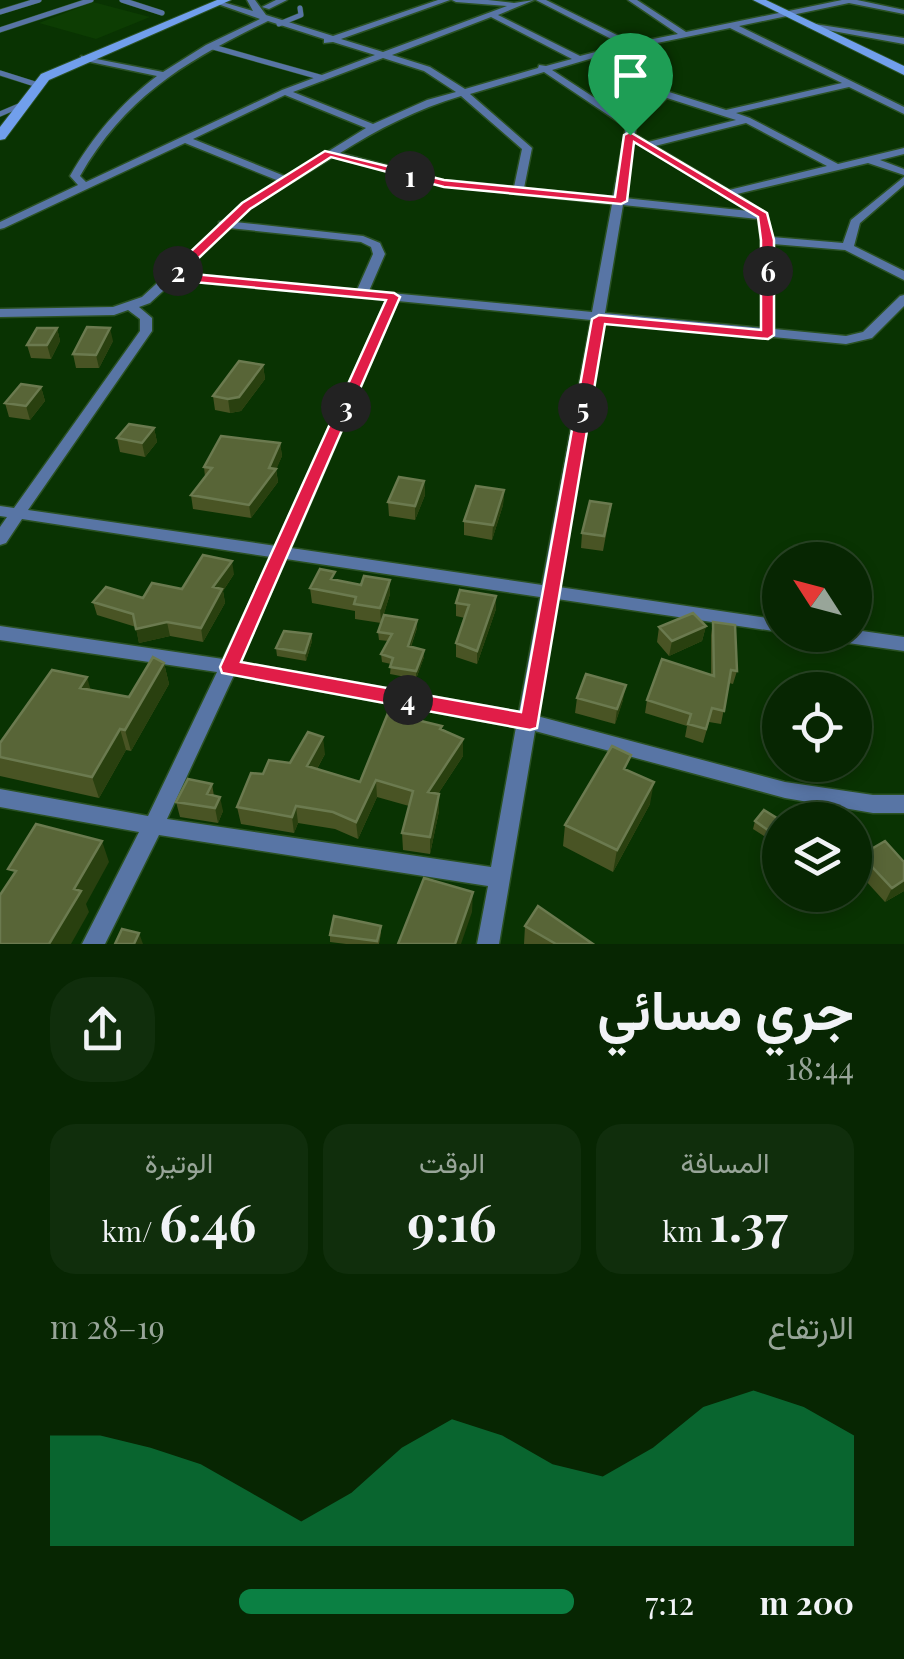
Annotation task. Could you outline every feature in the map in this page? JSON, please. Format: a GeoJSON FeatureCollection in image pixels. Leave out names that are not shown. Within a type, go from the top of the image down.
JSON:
{"type":"FeatureCollection","features":[{"type":"Feature","properties":{"kind":"street"},"geometry":{"type":"LineString","coordinates":[[251,0],[258,13],[283,0]]}},
{"type":"Feature","properties":{"kind":"street"},"geometry":{"type":"LineString","coordinates":[[327,40],[446,0]]}},
{"type":"Feature","properties":{"kind":"street"},"geometry":{"type":"LineString","coordinates":[[456,0],[524,2]]}},
{"type":"Feature","properties":{"kind":"street"},"geometry":{"type":"LineString","coordinates":[[540,0],[630,45]]}},
{"type":"Feature","properties":{"kind":"street"},"geometry":{"type":"LineString","coordinates":[[632,0],[682,33]]}},
{"type":"Feature","properties":{"kind":"street"},"geometry":{"type":"LineString","coordinates":[[758,0],[904,71]]}},
{"type":"Feature","properties":{"kind":"street"},"geometry":{"type":"LineString","coordinates":[[0,313],[114,311],[131,307],[172,276],[223,224],[286,180],[372,128],[460,92],[630,45],[850,0],[904,12]]}},
{"type":"Feature","properties":{"kind":"street"},"geometry":{"type":"LineString","coordinates":[[0,136],[38,85],[60,68],[222,1],[265,10],[279,24],[383,54],[446,78],[527,148],[518,192]]}},
{"type":"Feature","properties":{"kind":"street"},"geometry":{"type":"LineString","coordinates":[[0,226],[285,92],[524,2]]}},
{"type":"Feature","properties":{"kind":"street"},"geometry":{"type":"LineString","coordinates":[[84,186],[76,176],[106,126],[163,75],[213,47],[265,10]]}},
{"type":"Feature","properties":{"kind":"street"},"geometry":{"type":"LineString","coordinates":[[491,14],[577,58]]}},
{"type":"Feature","properties":{"kind":"street"},"geometry":{"type":"LineString","coordinates":[[729,24],[904,111]]}},
{"type":"Feature","properties":{"kind":"street"},"geometry":{"type":"LineString","coordinates":[[811,25],[904,41]]}},
{"type":"Feature","properties":{"kind":"street"},"geometry":{"type":"LineString","coordinates":[[611,50],[663,87],[664,94]]}},
{"type":"Feature","properties":{"kind":"street"},"geometry":{"type":"LineString","coordinates":[[84,58],[163,75]]}},
{"type":"Feature","properties":{"kind":"street"},"geometry":{"type":"LineString","coordinates":[[542,67],[646,145],[763,216],[768,240],[768,335]]}},
{"type":"Feature","properties":{"kind":"street"},"geometry":{"type":"LineString","coordinates":[[725,113],[850,84]]}},
{"type":"Feature","properties":{"kind":"street"},"geometry":{"type":"LineString","coordinates":[[285,92],[372,128]]}},
{"type":"Feature","properties":{"kind":"street"},"geometry":{"type":"LineString","coordinates":[[664,94],[746,120],[836,168]]}},
{"type":"Feature","properties":{"kind":"street"},"geometry":{"type":"LineString","coordinates":[[488,944],[621,201],[630,131],[664,94]]}},
{"type":"Feature","properties":{"kind":"street"},"geometry":{"type":"LineString","coordinates":[[646,145],[746,120]]}},
{"type":"Feature","properties":{"kind":"street"},"geometry":{"type":"LineString","coordinates":[[186,140],[286,180]]}},
{"type":"Feature","properties":{"kind":"street"},"geometry":{"type":"LineString","coordinates":[[729,193],[904,151]]}},
{"type":"Feature","properties":{"kind":"street"},"geometry":{"type":"LineString","coordinates":[[329,154],[416,178],[763,216]]}},
{"type":"Feature","properties":{"kind":"street"},"geometry":{"type":"LineString","coordinates":[[870,159],[904,172]]}},
{"type":"Feature","properties":{"kind":"street"},"geometry":{"type":"LineString","coordinates":[[848,247],[855,222],[904,180]]}},
{"type":"Feature","properties":{"kind":"street"},"geometry":{"type":"LineString","coordinates":[[223,224],[363,239],[376,244],[379,254],[361,294]]}},
{"type":"Feature","properties":{"kind":"street"},"geometry":{"type":"LineString","coordinates":[[768,240],[848,247],[904,276]]}},
{"type":"Feature","properties":{"kind":"street"},"geometry":{"type":"LineString","coordinates":[[172,276],[846,340],[867,335],[904,299]]}},
{"type":"Feature","properties":{"kind":"street"},"geometry":{"type":"LineString","coordinates":[[93,944],[155,826],[229,667],[394,297]]}},
{"type":"Feature","properties":{"kind":"street"},"geometry":{"type":"LineString","coordinates":[[0,539],[146,331],[146,318],[131,307]]}},
{"type":"Feature","properties":{"kind":"street"},"geometry":{"type":"LineString","coordinates":[[0,511],[762,623]]}},
{"type":"Feature","properties":{"kind":"street"},"geometry":{"type":"LineString","coordinates":[[0,632],[229,667],[530,722],[785,790],[873,804],[904,804]]}},
{"type":"Feature","properties":{"kind":"street"},"geometry":{"type":"LineString","coordinates":[[872,639],[904,644]]}},
{"type":"Feature","properties":{"kind":"street"},"geometry":{"type":"LineString","coordinates":[[0,798],[155,826],[501,878]]}},
{"type":"Feature","properties":{"kind":"lane"},"geometry":{"type":"LineString","coordinates":[[0,12],[39,0]]}},
{"type":"Feature","properties":{"kind":"lane"},"geometry":{"type":"LineString","coordinates":[[0,30],[91,0]]}},
{"type":"Feature","properties":{"kind":"lane"},"geometry":{"type":"LineString","coordinates":[[122,0],[162,14]]}},
{"type":"Feature","properties":{"kind":"lane"},"geometry":{"type":"LineString","coordinates":[[279,24],[302,15],[300,8]]}},
{"type":"Feature","properties":{"kind":"lane"},"geometry":{"type":"LineString","coordinates":[[213,47],[323,78]]}},
{"type":"Feature","properties":{"kind":"lane"},"geometry":{"type":"LineString","coordinates":[[0,73],[38,85]]}},
{"type":"Feature","properties":{"kind":"lane"},"geometry":{"type":"LineString","coordinates":[[0,114],[21,105]]}},
{"type":"Feature","properties":{"kind":"shaded area"},"geometry":{"type":"Polygon","coordinates":[[[93,2],[150,17],[96,39],[39,23],[93,2]]]}},
{"type":"Feature","properties":{"kind":"building"},"geometry":{"type":"Polygon","coordinates":[[[87,327],[110,328],[96,355],[73,354],[87,327]]]}},
{"type":"Feature","properties":{"kind":"building"},"geometry":{"type":"Polygon","coordinates":[[[37,328],[57,328],[47,345],[27,345],[37,328]]]}},
{"type":"Feature","properties":{"kind":"building"},"geometry":{"type":"Polygon","coordinates":[[[239,361],[263,365],[239,397],[213,396],[239,361]]]}},
{"type":"Feature","properties":{"kind":"building"},"geometry":{"type":"Polygon","coordinates":[[[21,384],[41,387],[26,406],[5,403],[21,384]]]}},
{"type":"Feature","properties":{"kind":"building"},"geometry":{"type":"Polygon","coordinates":[[[129,424],[154,428],[142,443],[117,438],[129,424]]]}},
{"type":"Feature","properties":{"kind":"building"},"geometry":{"type":"Polygon","coordinates":[[[221,436],[280,443],[269,468],[276,469],[249,505],[191,495],[212,468],[204,467],[221,436]]]}},
{"type":"Feature","properties":{"kind":"building"},"geometry":{"type":"Polygon","coordinates":[[[399,477],[424,481],[415,506],[388,502],[399,477]]]}},
{"type":"Feature","properties":{"kind":"building"},"geometry":{"type":"Polygon","coordinates":[[[476,486],[504,490],[493,525],[464,521],[476,486]]]}},
{"type":"Feature","properties":{"kind":"building"},"geometry":{"type":"Polygon","coordinates":[[[590,501],[611,504],[604,536],[582,533],[590,501]]]}},
{"type":"Feature","properties":{"kind":"building"},"geometry":{"type":"Polygon","coordinates":[[[203,555],[232,561],[213,587],[222,589],[201,628],[167,622],[136,629],[133,614],[93,602],[106,587],[143,598],[152,583],[182,589],[203,555]]]}},
{"type":"Feature","properties":{"kind":"building"},"geometry":{"type":"Polygon","coordinates":[[[320,569],[335,572],[331,579],[361,585],[364,576],[390,580],[380,608],[354,604],[356,597],[310,588],[320,569]]]}},
{"type":"Feature","properties":{"kind":"building"},"geometry":{"type":"Polygon","coordinates":[[[460,590],[496,596],[477,651],[456,643],[469,605],[456,603],[460,590]]]}},
{"type":"Feature","properties":{"kind":"building"},"geometry":{"type":"Polygon","coordinates":[[[693,613],[706,626],[672,641],[659,627],[693,613]]]}},
{"type":"Feature","properties":{"kind":"building"},"geometry":{"type":"Polygon","coordinates":[[[384,615],[417,620],[408,646],[424,650],[416,671],[390,667],[393,658],[381,654],[392,634],[378,632],[384,615]]]}},
{"type":"Feature","properties":{"kind":"building"},"geometry":{"type":"Polygon","coordinates":[[[713,622],[735,625],[737,671],[731,670],[724,711],[712,708],[706,729],[688,724],[691,714],[647,700],[662,659],[714,676],[713,622]]]}},
{"type":"Feature","properties":{"kind":"building"},"geometry":{"type":"Polygon","coordinates":[[[284,631],[311,634],[305,653],[276,648],[284,631]]]}},
{"type":"Feature","properties":{"kind":"building"},"geometry":{"type":"Polygon","coordinates":[[[153,657],[164,663],[92,777],[0,757],[0,743],[52,670],[87,677],[80,688],[129,697],[153,657]]]}},
{"type":"Feature","properties":{"kind":"building"},"geometry":{"type":"Polygon","coordinates":[[[586,674],[626,685],[617,709],[577,698],[586,674]]]}},
{"type":"Feature","properties":{"kind":"building"},"geometry":{"type":"Polygon","coordinates":[[[388,713],[442,726],[440,729],[463,739],[428,792],[439,794],[430,837],[402,833],[413,791],[376,780],[356,822],[333,812],[296,806],[292,817],[237,807],[251,773],[263,774],[269,760],[290,763],[308,732],[323,737],[307,766],[360,782],[388,713]]]}},
{"type":"Feature","properties":{"kind":"building"},"geometry":{"type":"Polygon","coordinates":[[[612,746],[631,755],[624,769],[654,782],[617,850],[565,825],[612,746]]]}},
{"type":"Feature","properties":{"kind":"building"},"geometry":{"type":"Polygon","coordinates":[[[188,779],[212,784],[207,794],[220,797],[215,808],[176,802],[188,779]]]}},
{"type":"Feature","properties":{"kind":"building"},"geometry":{"type":"Polygon","coordinates":[[[36,824],[102,841],[74,889],[81,891],[49,944],[2,944],[0,895],[16,871],[8,869],[36,824]]]}},
{"type":"Feature","properties":{"kind":"building"},"geometry":{"type":"Polygon","coordinates":[[[885,841],[904,862],[904,880],[892,888],[872,867],[872,849],[885,841]]]}},
{"type":"Feature","properties":{"kind":"building"},"geometry":{"type":"Polygon","coordinates":[[[424,878],[473,892],[455,944],[398,944],[424,878]]]}},
{"type":"Feature","properties":{"kind":"building"},"geometry":{"type":"Polygon","coordinates":[[[538,906],[593,944],[556,944],[525,926],[538,906]]]}},
{"type":"Feature","properties":{"kind":"building"},"geometry":{"type":"Polygon","coordinates":[[[334,916],[381,926],[377,941],[330,935],[334,916]]]}},
{"type":"Feature","properties":{"kind":"building"},"geometry":{"type":"Polygon","coordinates":[[[122,929],[139,933],[134,944],[115,944],[122,929]]]}},
{"type":"Feature","properties":{"kind":"route"},"geometry":{"type":"LineString","coordinates":[[630,135],[763,216],[768,240],[768,335],[599,319],[530,722],[229,667],[394,297],[172,276],[246,206],[329,154],[444,184],[621,201],[630,135]]}}]}
